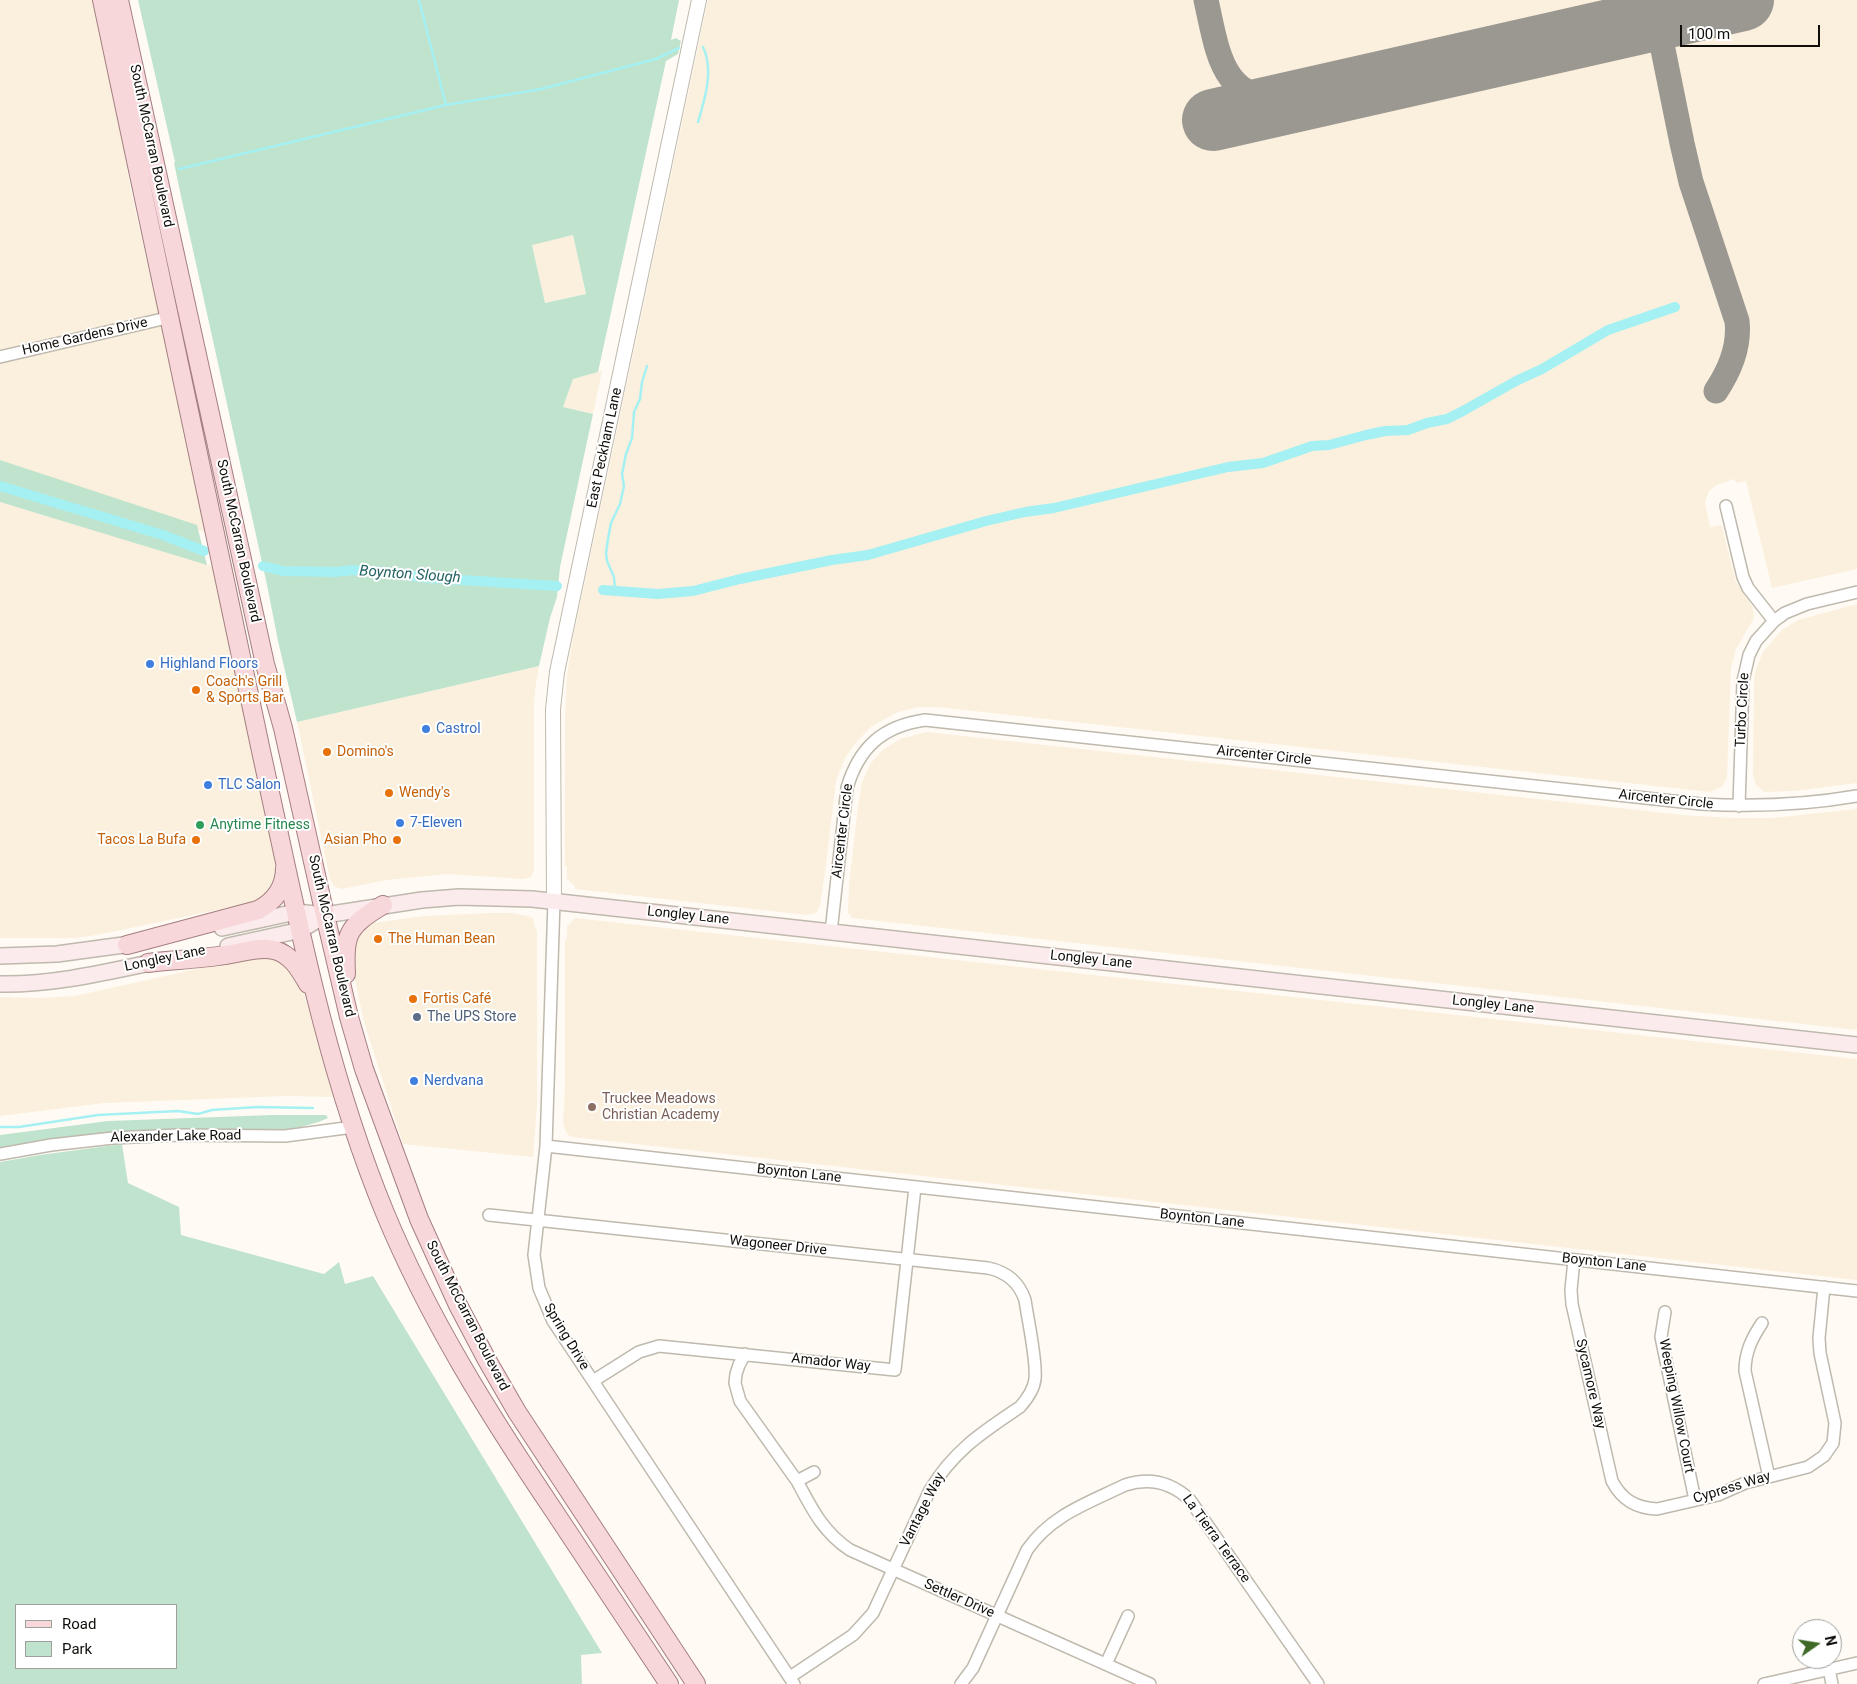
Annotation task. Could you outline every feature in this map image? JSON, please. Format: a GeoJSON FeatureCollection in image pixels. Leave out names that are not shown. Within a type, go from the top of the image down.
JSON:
{"type":"FeatureCollection","features":[{"type":"Feature","properties":{"kind":"main road","name":"South McCarran Boulevard"},"geometry":{"type":"LineString","coordinates":[[102,0],[296,912],[320,1013],[353,1127],[385,1213],[409,1268],[438,1325],[485,1407],[669,1684]]}},
{"type":"Feature","properties":{"kind":"main road","name":"South McCarran Boulevard"},"geometry":{"type":"LineString","coordinates":[[119,0],[265,664],[283,728],[349,1017],[364,1069],[418,1219],[478,1344],[516,1412],[696,1684]]}},
{"type":"Feature","properties":{"kind":"main road"},"geometry":{"type":"LineString","coordinates":[[171,318],[178,324],[184,334],[205,430],[225,482]]}},
{"type":"Feature","properties":{"kind":"main road"},"geometry":{"type":"LineString","coordinates":[[127,945],[248,914],[266,906],[276,896],[284,881],[284,857]]}},
{"type":"Feature","properties":{"kind":"main road","name":"Longley Lane"},"geometry":{"type":"LineString","coordinates":[[0,956],[57,954],[127,945],[296,912],[325,915],[383,905],[459,897],[496,897],[554,901],[1857,1045]]}},
{"type":"Feature","properties":{"kind":"main road"},"geometry":{"type":"LineString","coordinates":[[349,1017],[345,964],[346,940],[361,918],[383,905]]}},
{"type":"Feature","properties":{"kind":"main road","name":"Longley Lane"},"geometry":{"type":"LineString","coordinates":[[0,984],[38,982],[81,976],[148,963],[301,930],[325,915]]}},
{"type":"Feature","properties":{"kind":"main road"},"geometry":{"type":"LineString","coordinates":[[148,963],[225,955],[259,949],[274,950],[286,955],[297,965],[308,983],[320,1013]]}},
{"type":"Feature","properties":{"kind":"main road"},"geometry":{"type":"LineString","coordinates":[[0,964],[25,962],[57,954]]}},
{"type":"Feature","properties":{"kind":"street","name":"East Peckham Lane"},"geometry":{"type":"LineString","coordinates":[[554,901],[553,709],[555,686],[699,0]]}},
{"type":"Feature","properties":{"kind":"street","name":"Home Gardens Drive"},"geometry":{"type":"LineString","coordinates":[[0,357],[171,318]]}},
{"type":"Feature","properties":{"kind":"street"},"geometry":{"type":"LineString","coordinates":[[1726,506],[1743,577],[1748,588],[1774,621]]}},
{"type":"Feature","properties":{"kind":"street","name":"Turbo Circle"},"geometry":{"type":"LineString","coordinates":[[1739,806],[1745,668],[1756,641],[1774,621],[1797,608],[1857,592]]}},
{"type":"Feature","properties":{"kind":"street","name":"Aircenter Circle"},"geometry":{"type":"LineString","coordinates":[[831,932],[847,788],[851,775],[864,751],[884,733],[910,722],[925,720],[1685,802],[1739,806],[1808,803],[1857,796]]}},
{"type":"Feature","properties":{"kind":"street","name":"Spring Drive"},"geometry":{"type":"LineString","coordinates":[[554,901],[546,1146],[534,1255],[539,1288],[553,1321],[792,1680]]}},
{"type":"Feature","properties":{"kind":"street","name":"Alexander Lake Road"},"geometry":{"type":"LineString","coordinates":[[0,1154],[51,1145],[113,1138],[285,1136],[353,1127]]}},
{"type":"Feature","properties":{"kind":"street","name":"Boynton Lane"},"geometry":{"type":"LineString","coordinates":[[546,1146],[1857,1291]]}},
{"type":"Feature","properties":{"kind":"street","name":"Amador Way"},"geometry":{"type":"LineString","coordinates":[[593,1382],[639,1352],[649,1348],[668,1346],[895,1370],[915,1187]]}},
{"type":"Feature","properties":{"kind":"street","name":"Wagoneer Drive"},"geometry":{"type":"LineString","coordinates":[[489,1216],[988,1268],[1006,1274],[1014,1280]]}},
{"type":"Feature","properties":{"kind":"street","name":"Sycamore Way"},"geometry":{"type":"LineString","coordinates":[[1574,1260],[1571,1290],[1572,1304],[1612,1481],[1617,1490],[1629,1502]]}},
{"type":"Feature","properties":{"kind":"street","name":"Vantage Way"},"geometry":{"type":"LineString","coordinates":[[792,1680],[853,1634],[864,1623],[880,1600],[930,1490],[950,1460],[971,1441],[1020,1406],[1028,1398],[1032,1389],[1035,1369],[1025,1300],[1014,1280]]}},
{"type":"Feature","properties":{"kind":"street","name":"Cypress Way"},"geometry":{"type":"LineString","coordinates":[[1629,1502],[1646,1509],[1657,1509],[1718,1495],[1745,1482],[1808,1467],[1816,1463],[1829,1449],[1835,1434],[1835,1423],[1820,1353],[1819,1338],[1824,1287]]}},
{"type":"Feature","properties":{"kind":"street","name":"Weeping Willow Court"},"geometry":{"type":"LineString","coordinates":[[1665,1312],[1661,1336],[1696,1500]]}},
{"type":"Feature","properties":{"kind":"street"},"geometry":{"type":"LineString","coordinates":[[1762,1323],[1751,1340],[1745,1362],[1745,1371],[1769,1477]]}},
{"type":"Feature","properties":{"kind":"street","name":"Settler Drive"},"geometry":{"type":"LineString","coordinates":[[745,1354],[736,1374],[740,1402],[797,1481],[820,1523],[838,1542],[850,1550],[1150,1684]]}},
{"type":"Feature","properties":{"kind":"street"},"geometry":{"type":"LineString","coordinates":[[797,1481],[814,1472]]}},
{"type":"Feature","properties":{"kind":"street","name":"La Tierra Terrace"},"geometry":{"type":"LineString","coordinates":[[961,1684],[974,1668],[1027,1550],[1046,1527],[1057,1518],[1125,1485],[1149,1480],[1173,1486],[1190,1500],[1318,1684]]}},
{"type":"Feature","properties":{"kind":"street"},"geometry":{"type":"LineString","coordinates":[[1106,1664],[1128,1616]]}},
{"type":"Feature","properties":{"kind":"street"},"geometry":{"type":"LineString","coordinates":[[1764,1684],[1857,1663]]}},
{"type":"Feature","properties":{"kind":"street"},"geometry":{"type":"LineString","coordinates":[[1829,1670],[1832,1684]]}},
{"type":"Feature","properties":{"kind":"shaded area"},"geometry":{"type":"Polygon","coordinates":[[[0,0],[93,0],[119,118],[130,186],[208,533],[0,467],[0,0]]]}},
{"type":"Feature","properties":{"kind":"shaded area"},"geometry":{"type":"Polygon","coordinates":[[[708,0],[1857,0],[1857,569],[1772,588],[1746,481],[1737,483],[1734,479],[1717,485],[1709,491],[1705,502],[1710,527],[1721,525],[1722,527],[1736,582],[1752,606],[1754,615],[1736,649],[1731,668],[1727,777],[1723,786],[1710,792],[937,707],[919,707],[898,712],[872,726],[858,740],[845,758],[836,781],[820,906],[816,913],[807,915],[575,889],[575,886],[567,879],[567,866],[565,866],[565,718],[567,675],[573,638],[708,0]]]}},
{"type":"Feature","properties":{"kind":"shaded area"},"geometry":{"type":"Polygon","coordinates":[[[573,235],[586,294],[545,303],[532,244],[573,235]]]}},
{"type":"Feature","properties":{"kind":"shaded area"},"geometry":{"type":"Polygon","coordinates":[[[602,371],[593,414],[563,407],[573,379],[602,371]]]}},
{"type":"Feature","properties":{"kind":"shaded area"},"geometry":{"type":"Polygon","coordinates":[[[0,502],[212,566],[277,864],[272,885],[262,897],[241,905],[97,935],[75,938],[0,938],[0,502]]]}},
{"type":"Feature","properties":{"kind":"shaded area"},"geometry":{"type":"Polygon","coordinates":[[[1857,604],[1857,783],[1795,791],[1764,792],[1756,785],[1753,775],[1754,680],[1763,652],[1782,630],[1798,620],[1857,604]]]}},
{"type":"Feature","properties":{"kind":"shaded area"},"geometry":{"type":"Polygon","coordinates":[[[539,666],[534,706],[534,870],[531,877],[523,879],[448,874],[387,880],[341,889],[334,886],[330,879],[297,722],[539,666]]]}},
{"type":"Feature","properties":{"kind":"shaded area"},"geometry":{"type":"Polygon","coordinates":[[[927,732],[1683,815],[1772,818],[1857,809],[1857,1030],[852,918],[848,913],[849,885],[862,782],[871,763],[883,750],[900,739],[927,732]]]}},
{"type":"Feature","properties":{"kind":"shaded area"},"geometry":{"type":"Polygon","coordinates":[[[511,913],[532,917],[535,929],[537,930],[537,1105],[533,1157],[403,1144],[364,1022],[353,971],[353,952],[356,936],[366,925],[374,923],[423,916],[511,913]]]}},
{"type":"Feature","properties":{"kind":"shaded area"},"geometry":{"type":"Polygon","coordinates":[[[575,918],[1857,1059],[1857,1280],[572,1137],[567,1134],[563,1124],[565,1084],[565,940],[567,939],[567,927],[575,918]]]}},
{"type":"Feature","properties":{"kind":"shaded area"},"geometry":{"type":"Polygon","coordinates":[[[260,955],[281,960],[302,987],[333,1097],[285,1096],[104,1103],[0,1116],[0,997],[38,998],[75,996],[260,955]]]}},
{"type":"Feature","properties":{"kind":"green space"},"geometry":{"type":"Polygon","coordinates":[[[138,0],[679,0],[671,40],[676,38],[681,41],[678,54],[666,61],[598,372],[573,379],[563,407],[593,414],[560,567],[557,597],[539,666],[297,722],[138,0]],[[573,235],[532,245],[545,303],[586,294],[573,235]]]}},
{"type":"Feature","properties":{"kind":"green space"},"geometry":{"type":"Polygon","coordinates":[[[0,460],[197,525],[207,565],[0,502],[0,460]]]}},
{"type":"Feature","properties":{"kind":"green space"},"geometry":{"type":"Polygon","coordinates":[[[326,1115],[328,1118],[284,1130],[147,1130],[110,1132],[0,1148],[0,1135],[108,1121],[326,1115]]]}},
{"type":"Feature","properties":{"kind":"green space"},"geometry":{"type":"Polygon","coordinates":[[[122,1144],[128,1183],[179,1207],[181,1235],[324,1274],[339,1262],[345,1284],[373,1276],[602,1653],[581,1655],[582,1684],[0,1684],[0,1162],[122,1144]]]}},
{"type":"Feature","properties":{"kind":"waterway"},"geometry":{"type":"LineString","coordinates":[[419,0],[446,105]]}},
{"type":"Feature","properties":{"kind":"waterway"},"geometry":{"type":"LineString","coordinates":[[698,122],[706,94],[708,75],[708,65],[703,47]]}},
{"type":"Feature","properties":{"kind":"waterway"},"geometry":{"type":"LineString","coordinates":[[179,169],[446,105],[541,89],[656,59],[679,48]]}},
{"type":"Feature","properties":{"kind":"waterway"},"geometry":{"type":"LineString","coordinates":[[603,590],[658,594],[693,591],[832,560],[868,555],[986,521],[1025,512],[1054,508],[1228,467],[1263,463],[1312,446],[1329,445],[1385,431],[1408,430],[1427,423],[1447,419],[1542,369],[1608,330],[1675,307]]}},
{"type":"Feature","properties":{"kind":"waterway"},"geometry":{"type":"LineString","coordinates":[[615,591],[614,577],[607,561],[606,553],[611,523],[620,504],[624,486],[622,474],[632,438],[634,412],[640,399],[642,382],[647,366]]}},
{"type":"Feature","properties":{"kind":"waterway","name":"Boynton Slough"},"geometry":{"type":"LineString","coordinates":[[0,486],[163,535],[204,551]]}},
{"type":"Feature","properties":{"kind":"waterway","name":"Boynton Slough"},"geometry":{"type":"LineString","coordinates":[[263,566],[283,571],[335,572],[353,570],[429,578],[557,586]]}},
{"type":"Feature","properties":{"kind":"waterway"},"geometry":{"type":"LineString","coordinates":[[0,1127],[19,1127],[98,1115],[178,1111],[198,1114],[212,1110],[257,1107],[313,1108]]}},
{"type":"Feature","properties":{"kind":"taxiway"},"geometry":{"type":"LineString","coordinates":[[1206,0],[1215,41],[1221,58],[1228,73],[1238,85],[1252,94],[1271,100],[1295,101]]}},
{"type":"Feature","properties":{"kind":"taxiway"},"geometry":{"type":"LineString","coordinates":[[1665,0],[1677,6],[1696,11]]}},
{"type":"Feature","properties":{"kind":"taxiway"},"geometry":{"type":"LineString","coordinates":[[1657,20],[1691,182],[1737,321],[1738,331],[1733,358],[1726,375],[1716,391]]}},
{"type":"Feature","properties":{"kind":"runway"},"geometry":{"type":"LineString","coordinates":[[1213,120],[1743,0]]}},
{"type":"Feature","properties":{"kind":"place","name":"Highland Floors"},"geometry":{"type":"Point","coordinates":[150,664]}},
{"type":"Feature","properties":{"kind":"place","name":"Coach's Grill & Sports Bar"},"geometry":{"type":"Point","coordinates":[196,690]}},
{"type":"Feature","properties":{"kind":"place","name":"Castrol"},"geometry":{"type":"Point","coordinates":[426,729]}},
{"type":"Feature","properties":{"kind":"place","name":"Domino's"},"geometry":{"type":"Point","coordinates":[327,752]}},
{"type":"Feature","properties":{"kind":"place","name":"TLC Salon"},"geometry":{"type":"Point","coordinates":[208,785]}},
{"type":"Feature","properties":{"kind":"place","name":"Wendy's"},"geometry":{"type":"Point","coordinates":[389,793]}},
{"type":"Feature","properties":{"kind":"place","name":"7-Eleven"},"geometry":{"type":"Point","coordinates":[400,823]}},
{"type":"Feature","properties":{"kind":"place","name":"Anytime Fitness"},"geometry":{"type":"Point","coordinates":[200,825]}},
{"type":"Feature","properties":{"kind":"place","name":"Tacos La Bufa"},"geometry":{"type":"Point","coordinates":[196,840]}},
{"type":"Feature","properties":{"kind":"place","name":"Asian Pho"},"geometry":{"type":"Point","coordinates":[397,840]}},
{"type":"Feature","properties":{"kind":"place","name":"The Human Bean"},"geometry":{"type":"Point","coordinates":[378,939]}},
{"type":"Feature","properties":{"kind":"place","name":"Fortis Café"},"geometry":{"type":"Point","coordinates":[413,999]}},
{"type":"Feature","properties":{"kind":"place","name":"The UPS Store"},"geometry":{"type":"Point","coordinates":[417,1017]}},
{"type":"Feature","properties":{"kind":"place","name":"Nerdvana"},"geometry":{"type":"Point","coordinates":[414,1081]}},
{"type":"Feature","properties":{"kind":"place","name":"Truckee Meadows Christian Academy"},"geometry":{"type":"Point","coordinates":[592,1107]}}]}
